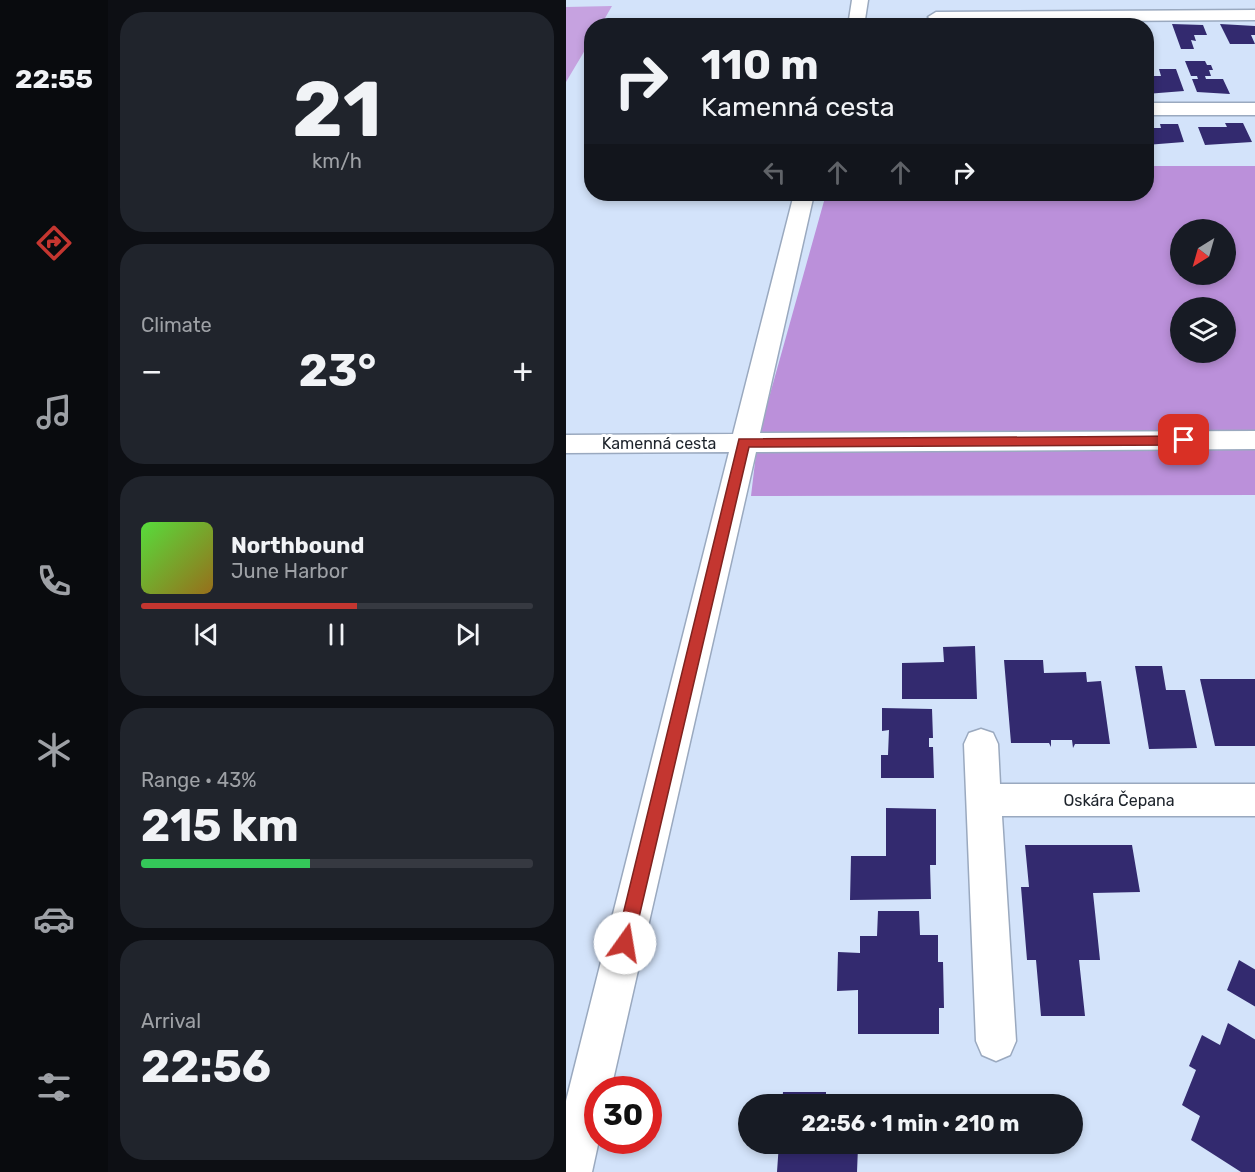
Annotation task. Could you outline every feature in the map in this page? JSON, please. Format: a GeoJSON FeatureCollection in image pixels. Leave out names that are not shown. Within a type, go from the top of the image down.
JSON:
{"type":"FeatureCollection","features":[{"type":"Feature","properties":{"kind":"street"},"geometry":{"type":"LineString","coordinates":[[857,18],[860,0]]}},
{"type":"Feature","properties":{"kind":"street"},"geometry":{"type":"LineString","coordinates":[[936,14],[1256,15]]}},
{"type":"Feature","properties":{"kind":"street"},"geometry":{"type":"LineString","coordinates":[[1154,109],[1256,109]]}},
{"type":"Feature","properties":{"kind":"street"},"geometry":{"type":"LineString","coordinates":[[570,1172],[802,201]]}},
{"type":"Feature","properties":{"kind":"street","name":"Kamenná cesta"},"geometry":{"type":"LineString","coordinates":[[566,444],[1256,440]]}},
{"type":"Feature","properties":{"kind":"street"},"geometry":{"type":"LineString","coordinates":[[982,744],[995,1041]]}},
{"type":"Feature","properties":{"kind":"street","name":"Oskára Čepana"},"geometry":{"type":"LineString","coordinates":[[983,800],[1256,800]]}},
{"type":"Feature","properties":{"kind":"shaded area"},"geometry":{"type":"Polygon","coordinates":[[[612,6],[605,18],[584,18],[584,52],[566,82],[566,7],[612,6]]]}},
{"type":"Feature","properties":{"kind":"shaded area"},"geometry":{"type":"Polygon","coordinates":[[[1154,166],[1255,166],[1255,495],[751,496],[758,437],[824,201],[1154,201],[1154,166]]]}},
{"type":"Feature","properties":{"kind":"building"},"geometry":{"type":"Polygon","coordinates":[[[1172,24],[1203,25],[1207,35],[1194,35],[1196,41],[1191,40],[1194,49],[1181,49],[1172,24]]]}},
{"type":"Feature","properties":{"kind":"building"},"geometry":{"type":"Polygon","coordinates":[[[1220,24],[1256,26],[1256,35],[1251,35],[1255,44],[1230,44],[1220,24]]]}},
{"type":"Feature","properties":{"kind":"building"},"geometry":{"type":"Polygon","coordinates":[[[1185,61],[1205,61],[1207,65],[1211,65],[1213,70],[1209,70],[1211,76],[1205,76],[1206,79],[1223,79],[1230,94],[1197,92],[1192,79],[1198,79],[1197,76],[1191,76],[1185,61]]]}},
{"type":"Feature","properties":{"kind":"building"},"geometry":{"type":"Polygon","coordinates":[[[1159,69],[1176,69],[1184,91],[1154,93],[1154,76],[1161,76],[1159,69]]]}},
{"type":"Feature","properties":{"kind":"building"},"geometry":{"type":"Polygon","coordinates":[[[1225,123],[1243,123],[1252,142],[1205,145],[1198,127],[1227,127],[1225,123]]]}},
{"type":"Feature","properties":{"kind":"building"},"geometry":{"type":"Polygon","coordinates":[[[1160,124],[1178,124],[1184,142],[1154,144],[1154,128],[1161,128],[1160,124]]]}},
{"type":"Feature","properties":{"kind":"building"},"geometry":{"type":"Polygon","coordinates":[[[975,646],[977,699],[902,699],[902,663],[944,662],[943,647],[975,646]]]}},
{"type":"Feature","properties":{"kind":"building"},"geometry":{"type":"Polygon","coordinates":[[[1004,660],[1043,660],[1044,673],[1086,672],[1087,682],[1101,681],[1110,744],[1075,744],[1073,748],[1072,740],[1051,740],[1051,747],[1049,743],[1011,743],[1004,660]]]}},
{"type":"Feature","properties":{"kind":"building"},"geometry":{"type":"Polygon","coordinates":[[[1135,666],[1162,666],[1166,690],[1185,690],[1197,748],[1149,749],[1135,666]]]}},
{"type":"Feature","properties":{"kind":"building"},"geometry":{"type":"Polygon","coordinates":[[[1200,679],[1256,679],[1256,746],[1215,746],[1200,679]]]}},
{"type":"Feature","properties":{"kind":"building"},"geometry":{"type":"Polygon","coordinates":[[[882,708],[932,709],[933,738],[929,738],[929,747],[933,747],[934,778],[881,778],[881,755],[888,755],[889,730],[882,731],[882,708]]]}},
{"type":"Feature","properties":{"kind":"building"},"geometry":{"type":"Polygon","coordinates":[[[886,808],[936,809],[936,865],[930,865],[931,899],[850,900],[851,856],[886,856],[886,808]]]}},
{"type":"Feature","properties":{"kind":"building"},"geometry":{"type":"Polygon","coordinates":[[[1025,845],[1132,845],[1140,892],[1093,893],[1100,960],[1079,960],[1085,1016],[1041,1016],[1036,960],[1027,960],[1021,887],[1029,887],[1025,845]]]}},
{"type":"Feature","properties":{"kind":"building"},"geometry":{"type":"Polygon","coordinates":[[[878,911],[919,911],[920,935],[938,935],[938,962],[943,962],[944,1008],[939,1008],[939,1034],[858,1034],[858,990],[837,991],[838,952],[860,953],[860,936],[877,936],[878,911]]]}},
{"type":"Feature","properties":{"kind":"building"},"geometry":{"type":"Polygon","coordinates":[[[1239,960],[1256,970],[1256,1007],[1227,990],[1239,960]]]}},
{"type":"Feature","properties":{"kind":"building"},"geometry":{"type":"Polygon","coordinates":[[[1228,1023],[1256,1040],[1256,1172],[1241,1172],[1191,1140],[1200,1116],[1182,1105],[1196,1070],[1189,1066],[1202,1035],[1220,1045],[1228,1023]]]}},
{"type":"Feature","properties":{"kind":"building"},"geometry":{"type":"Polygon","coordinates":[[[783,1092],[826,1092],[826,1094],[783,1094],[783,1092]]]}},
{"type":"Feature","properties":{"kind":"building"},"geometry":{"type":"Polygon","coordinates":[[[778,1154],[858,1154],[857,1172],[777,1172],[778,1154]]]}},
{"type":"Feature","properties":{"kind":"route"},"geometry":{"type":"LineString","coordinates":[[625,943],[744,442],[1184,440]]}}]}
